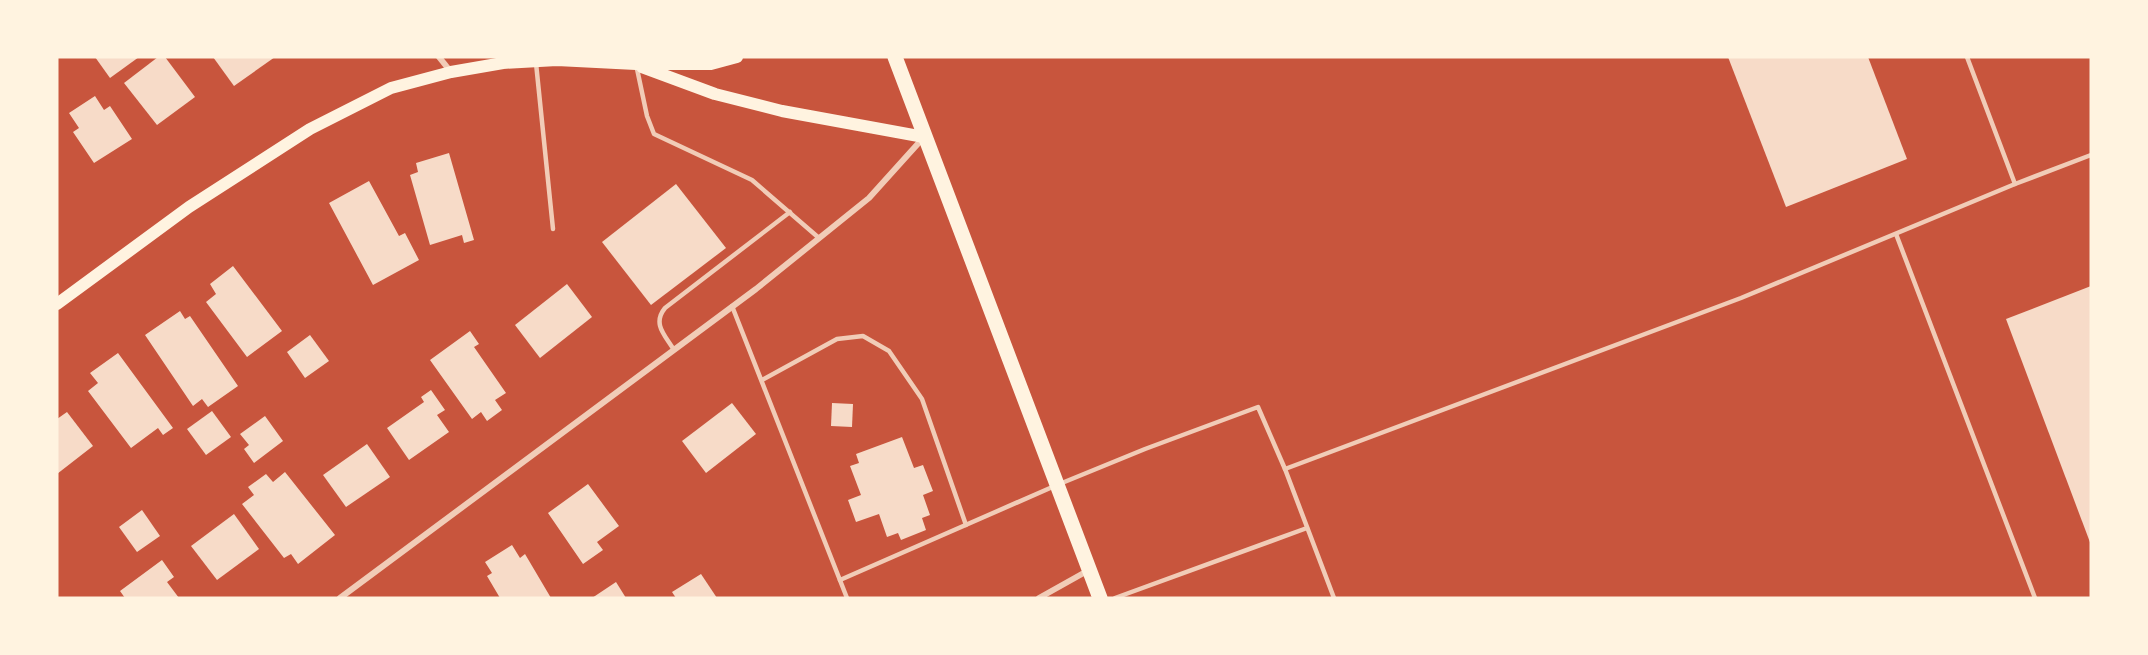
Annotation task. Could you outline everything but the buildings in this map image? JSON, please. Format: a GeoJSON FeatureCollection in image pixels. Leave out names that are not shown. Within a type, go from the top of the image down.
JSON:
{"type":"FeatureCollection","features":[{"type":"Feature","properties":{"kind":"main road"},"geometry":{"type":"LineString","coordinates":[[57,304],[189,207],[310,129],[391,88],[451,72],[515,60],[711,64],[737,57]]}},
{"type":"Feature","properties":{"kind":"main road"},"geometry":{"type":"LineString","coordinates":[[895,57],[1100,598]]}},
{"type":"Feature","properties":{"kind":"main road"},"geometry":{"type":"LineString","coordinates":[[637,61],[716,94],[782,111],[924,137]]}},
{"type":"Feature","properties":{"kind":"street"},"geometry":{"type":"LineString","coordinates":[[439,57],[451,72]]}},
{"type":"Feature","properties":{"kind":"street"},"geometry":{"type":"LineString","coordinates":[[340,598],[674,350],[819,238],[869,198],[924,137]]}},
{"type":"Feature","properties":{"kind":"street"},"geometry":{"type":"LineString","coordinates":[[1039,598],[1089,569]]}},
{"type":"Feature","properties":{"kind":"lane"},"geometry":{"type":"LineString","coordinates":[[1967,57],[2015,184]]}},
{"type":"Feature","properties":{"kind":"lane"},"geometry":{"type":"LineString","coordinates":[[535,61],[553,229]]}},
{"type":"Feature","properties":{"kind":"lane"},"geometry":{"type":"LineString","coordinates":[[637,61],[647,116],[654,134],[752,180],[819,238]]}},
{"type":"Feature","properties":{"kind":"lane"},"geometry":{"type":"LineString","coordinates":[[1285,469],[1741,298],[2015,184],[2091,155]]}},
{"type":"Feature","properties":{"kind":"lane"},"geometry":{"type":"LineString","coordinates":[[674,350],[659,324],[659,315],[790,212]]}},
{"type":"Feature","properties":{"kind":"lane"},"geometry":{"type":"LineString","coordinates":[[1896,234],[2035,598]]}},
{"type":"Feature","properties":{"kind":"lane"},"geometry":{"type":"LineString","coordinates":[[732,306],[847,598]]}},
{"type":"Feature","properties":{"kind":"lane"},"geometry":{"type":"LineString","coordinates":[[762,380],[837,339],[863,336],[889,351],[922,399],[966,525]]}},
{"type":"Feature","properties":{"kind":"lane"},"geometry":{"type":"LineString","coordinates":[[840,580],[1057,485],[1258,407],[1285,469],[1335,598]]}},
{"type":"Feature","properties":{"kind":"lane"},"geometry":{"type":"LineString","coordinates":[[1115,598],[1307,528]]}}]}
